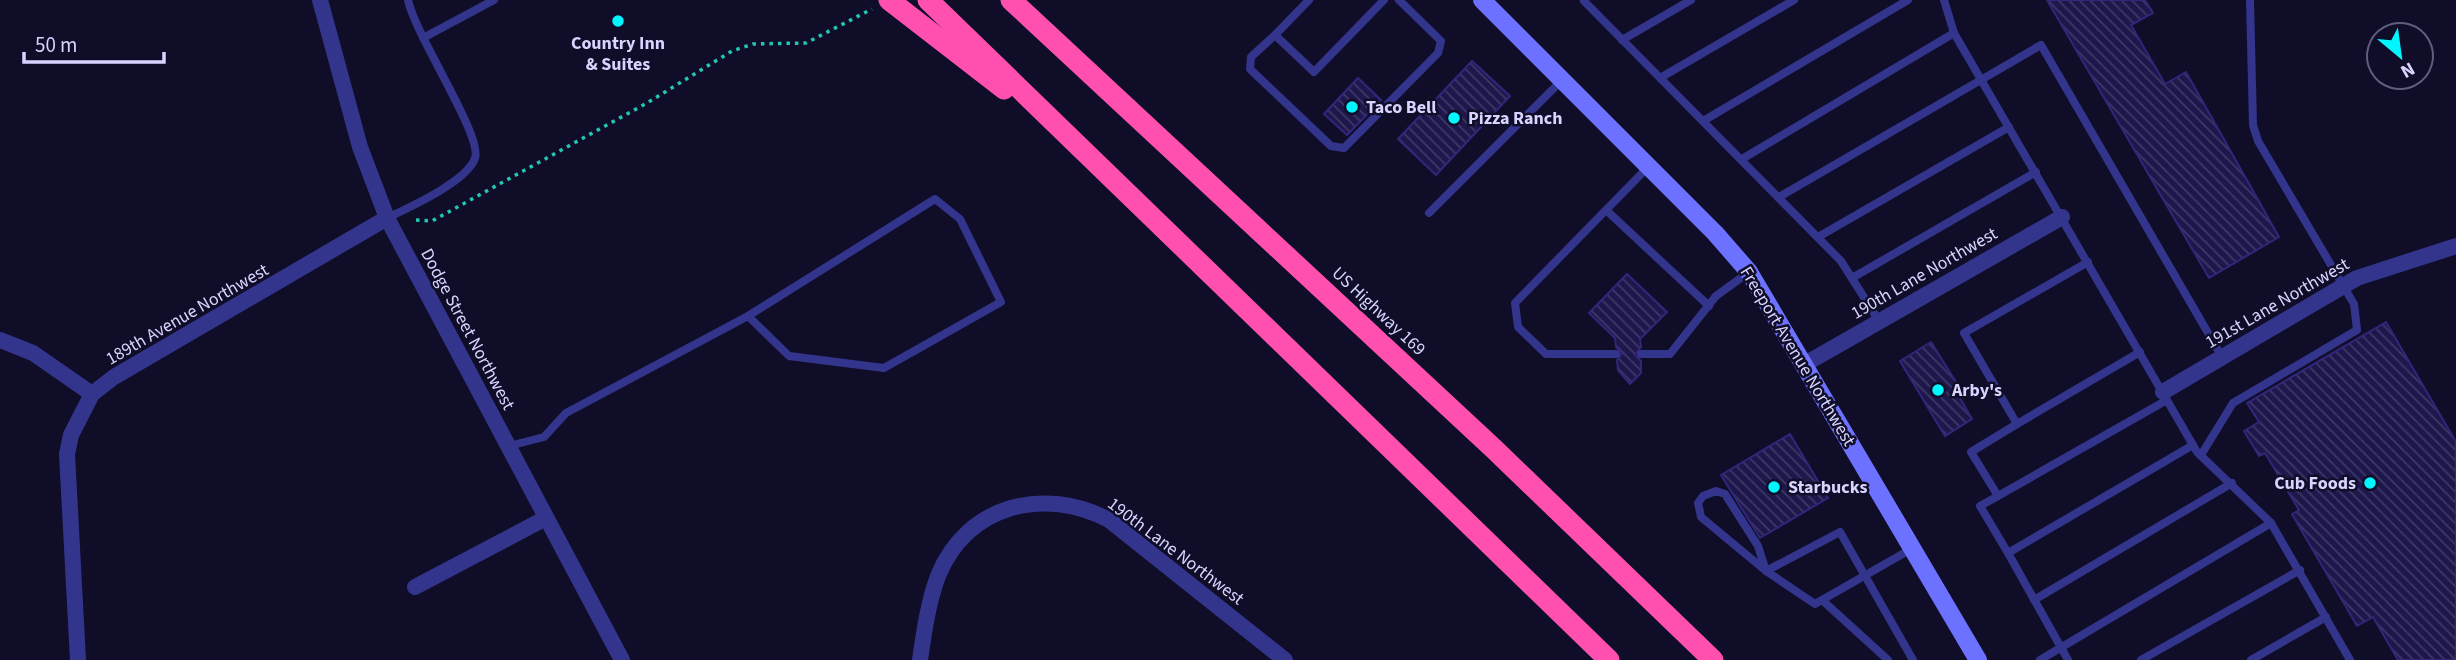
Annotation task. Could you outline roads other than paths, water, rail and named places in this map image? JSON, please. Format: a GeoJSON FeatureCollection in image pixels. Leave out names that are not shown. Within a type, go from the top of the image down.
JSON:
{"type":"FeatureCollection","features":[{"type":"Feature","properties":{"kind":"highway"},"geometry":{"type":"LineString","coordinates":[[928,0],[1609,660]]}},
{"type":"Feature","properties":{"kind":"highway","name":"US Highway 169"},"geometry":{"type":"LineString","coordinates":[[1011,0],[1493,448],[1713,660]]}},
{"type":"Feature","properties":{"kind":"highway"},"geometry":{"type":"LineString","coordinates":[[1021,0],[1066,52]]}},
{"type":"Feature","properties":{"kind":"highway"},"geometry":{"type":"LineString","coordinates":[[884,3],[1079,146]]}},
{"type":"Feature","properties":{"kind":"street","name":"Dodge Street Northwest"},"geometry":{"type":"LineString","coordinates":[[320,0],[360,147],[387,218],[622,660]]}},
{"type":"Feature","properties":{"kind":"street","name":"Freeport Avenue Northwest"},"geometry":{"type":"LineString","coordinates":[[1482,0],[1715,233],[1749,272],[1978,660]]}},
{"type":"Feature","properties":{"kind":"street","name":"190th Lane Northwest"},"geometry":{"type":"LineString","coordinates":[[1805,364],[2062,217]]}},
{"type":"Feature","properties":{"kind":"street","name":"189th Avenue Northwest"},"geometry":{"type":"LineString","coordinates":[[78,660],[67,454],[71,435],[92,394],[146,356],[307,267],[387,218]]}},
{"type":"Feature","properties":{"kind":"street","name":"191st Lane Northwest"},"geometry":{"type":"LineString","coordinates":[[2165,396],[2222,357],[2344,285],[2384,268],[2456,246]]}},
{"type":"Feature","properties":{"kind":"street"},"geometry":{"type":"LineString","coordinates":[[0,341],[33,353],[92,394]]}},
{"type":"Feature","properties":{"kind":"street","name":"190th Lane Northwest"},"geometry":{"type":"LineString","coordinates":[[920,660],[931,598],[939,573],[954,550],[972,530],[994,516],[1015,506],[1051,501],[1070,503],[1109,520],[1285,660]]}},
{"type":"Feature","properties":{"kind":"street"},"geometry":{"type":"LineString","coordinates":[[415,587],[546,518]]}},
{"type":"Feature","properties":{"kind":"lane"},"geometry":{"type":"LineString","coordinates":[[387,218],[439,192],[471,166],[476,158],[472,134],[410,13],[408,0]]}},
{"type":"Feature","properties":{"kind":"lane"},"geometry":{"type":"LineString","coordinates":[[423,38],[494,0]]}},
{"type":"Feature","properties":{"kind":"lane"},"geometry":{"type":"LineString","coordinates":[[1310,0],[1251,57],[1250,69],[1331,146],[1343,148],[1438,53],[1441,41],[1399,0]]}},
{"type":"Feature","properties":{"kind":"lane"},"geometry":{"type":"LineString","coordinates":[[1275,35],[1314,72],[1384,0]]}},
{"type":"Feature","properties":{"kind":"lane"},"geometry":{"type":"LineString","coordinates":[[1585,0],[1841,261],[1879,321]]}},
{"type":"Feature","properties":{"kind":"lane"},"geometry":{"type":"LineString","coordinates":[[1622,40],[1691,0]]}},
{"type":"Feature","properties":{"kind":"lane"},"geometry":{"type":"LineString","coordinates":[[1660,78],[1794,0]]}},
{"type":"Feature","properties":{"kind":"lane"},"geometry":{"type":"LineString","coordinates":[[1703,121],[1908,0]]}},
{"type":"Feature","properties":{"kind":"lane"},"geometry":{"type":"LineString","coordinates":[[1944,0],[1954,33],[2193,445],[2271,523],[2350,660]]}},
{"type":"Feature","properties":{"kind":"lane"},"geometry":{"type":"LineString","coordinates":[[2201,455],[2233,403],[2357,330],[2354,304],[2258,141],[2253,125],[2250,0]]}},
{"type":"Feature","properties":{"kind":"lane"},"geometry":{"type":"LineString","coordinates":[[1742,159],[1954,33]]}},
{"type":"Feature","properties":{"kind":"lane"},"geometry":{"type":"LineString","coordinates":[[1779,197],[2041,45],[2222,357]]}},
{"type":"Feature","properties":{"kind":"lane"},"geometry":{"type":"LineString","coordinates":[[1429,214],[1562,80]]}},
{"type":"Feature","properties":{"kind":"lane"},"geometry":{"type":"LineString","coordinates":[[1818,237],[2009,127]]}},
{"type":"Feature","properties":{"kind":"lane"},"geometry":{"type":"LineString","coordinates":[[1616,354],[1546,354],[1518,327],[1515,303],[1648,166]]}},
{"type":"Feature","properties":{"kind":"lane"},"geometry":{"type":"LineString","coordinates":[[1852,278],[2036,172]]}},
{"type":"Feature","properties":{"kind":"lane"},"geometry":{"type":"LineString","coordinates":[[509,446],[544,437],[566,413],[748,316],[935,199],[960,219],[1001,302],[884,368],[789,356],[748,316]]}},
{"type":"Feature","properties":{"kind":"lane"},"geometry":{"type":"LineString","coordinates":[[1606,210],[1709,306]]}},
{"type":"Feature","properties":{"kind":"lane"},"geometry":{"type":"LineString","coordinates":[[2017,424],[1964,333],[2088,262]]}},
{"type":"Feature","properties":{"kind":"lane"},"geometry":{"type":"LineString","coordinates":[[1641,354],[1670,354],[1709,306],[1749,272]]}},
{"type":"Feature","properties":{"kind":"lane"},"geometry":{"type":"LineString","coordinates":[[1998,496],[1971,452],[2140,352]]}},
{"type":"Feature","properties":{"kind":"lane"},"geometry":{"type":"LineString","coordinates":[[2068,660],[1980,506],[2165,396]]}},
{"type":"Feature","properties":{"kind":"lane"},"geometry":{"type":"LineString","coordinates":[[2008,553],[2193,445]]}},
{"type":"Feature","properties":{"kind":"lane"},"geometry":{"type":"LineString","coordinates":[[2034,600],[2232,483]]}},
{"type":"Feature","properties":{"kind":"lane"},"geometry":{"type":"LineString","coordinates":[[1766,571],[1758,546],[1726,494],[1716,491],[1703,496],[1698,503],[1701,517],[1766,571],[1815,604],[1913,548]]}},
{"type":"Feature","properties":{"kind":"lane"},"geometry":{"type":"LineString","coordinates":[[2040,660],[2271,523]]}},
{"type":"Feature","properties":{"kind":"lane"},"geometry":{"type":"LineString","coordinates":[[1766,571],[1840,532],[1913,660]]}},
{"type":"Feature","properties":{"kind":"lane"},"geometry":{"type":"LineString","coordinates":[[2141,660],[2300,570]]}},
{"type":"Feature","properties":{"kind":"lane"},"geometry":{"type":"LineString","coordinates":[[1822,600],[1888,660]]}},
{"type":"Feature","properties":{"kind":"lane"},"geometry":{"type":"LineString","coordinates":[[2251,660],[2326,617]]}},
{"type":"Feature","properties":{"kind":"place","name":"Country Inn & Suites"},"geometry":{"type":"Point","coordinates":[618,21]}},
{"type":"Feature","properties":{"kind":"place","name":"Taco Bell"},"geometry":{"type":"Point","coordinates":[1352,107]}},
{"type":"Feature","properties":{"kind":"place","name":"Pizza Ranch"},"geometry":{"type":"Point","coordinates":[1454,118]}},
{"type":"Feature","properties":{"kind":"place","name":"Arby's"},"geometry":{"type":"Point","coordinates":[1938,390]}},
{"type":"Feature","properties":{"kind":"place","name":"Cub Foods"},"geometry":{"type":"Point","coordinates":[2370,483]}},
{"type":"Feature","properties":{"kind":"place","name":"Starbucks"},"geometry":{"type":"Point","coordinates":[1774,487]}}]}
